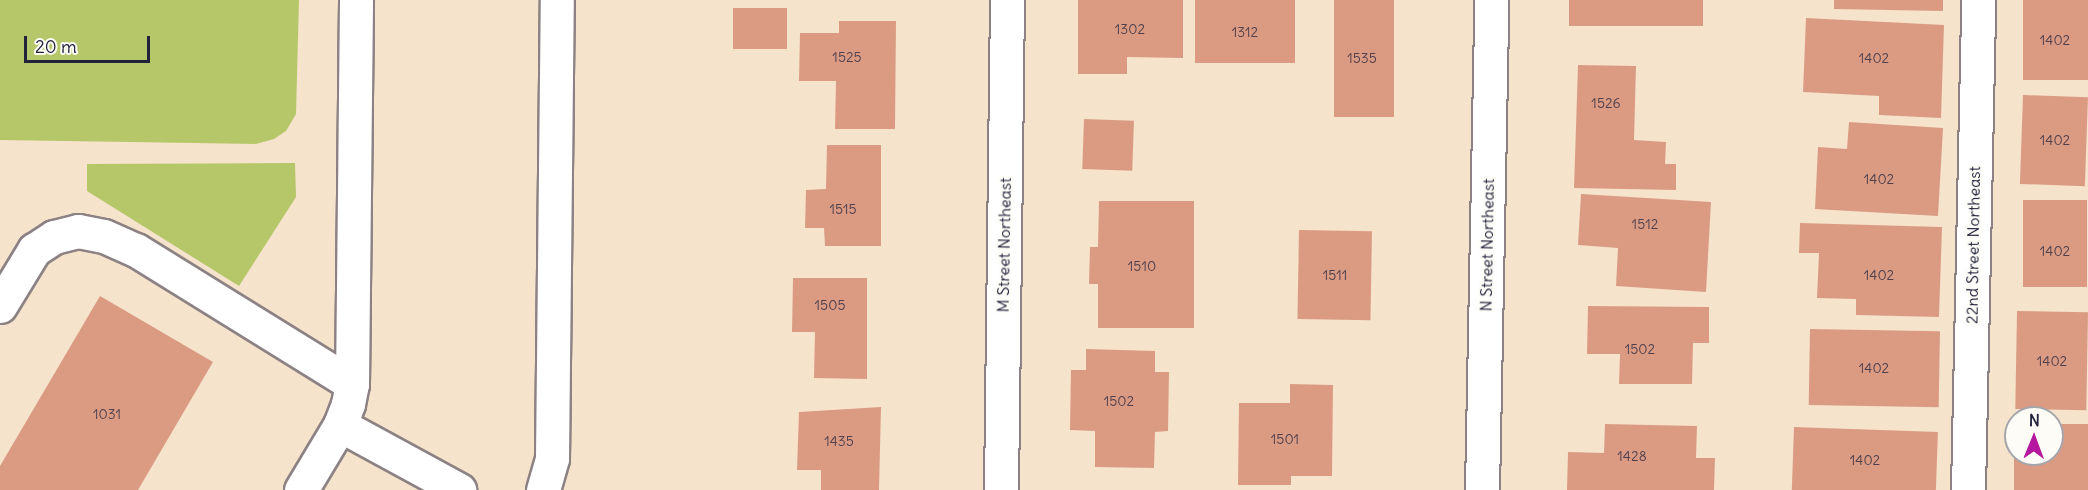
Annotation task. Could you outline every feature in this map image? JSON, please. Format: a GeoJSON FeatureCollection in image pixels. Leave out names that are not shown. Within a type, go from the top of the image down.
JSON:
{"type":"FeatureCollection","features":[{"type":"Feature","properties":{"kind":"street"},"geometry":{"type":"LineString","coordinates":[[301,490],[340,425],[352,384],[356,0]]}},
{"type":"Feature","properties":{"kind":"street"},"geometry":{"type":"LineString","coordinates":[[543,490],[552,458],[557,0]]}},
{"type":"Feature","properties":{"kind":"street","name":"M Street Northeast"},"geometry":{"type":"LineString","coordinates":[[1001,490],[1007,0]]}},
{"type":"Feature","properties":{"kind":"street","name":"N Street Northeast"},"geometry":{"type":"LineString","coordinates":[[1482,490],[1491,0]]}},
{"type":"Feature","properties":{"kind":"street","name":"22nd Street Northeast"},"geometry":{"type":"LineString","coordinates":[[1968,490],[1978,0]]}},
{"type":"Feature","properties":{"kind":"street"},"geometry":{"type":"LineString","coordinates":[[0,306],[34,250],[54,237],[78,231],[104,236],[136,250],[352,384]]}},
{"type":"Feature","properties":{"kind":"street"},"geometry":{"type":"LineString","coordinates":[[340,425],[459,490]]}},
{"type":"Feature","properties":{"kind":"green space"},"geometry":{"type":"Polygon","coordinates":[[[0,0],[299,0],[296,114],[286,131],[274,139],[256,144],[0,140],[0,0]]]}},
{"type":"Feature","properties":{"kind":"green space"},"geometry":{"type":"Polygon","coordinates":[[[295,163],[296,197],[239,286],[87,191],[87,164],[295,163]]]}},
{"type":"Feature","properties":{"kind":"building"},"geometry":{"type":"Polygon","coordinates":[[[1078,0],[1183,0],[1183,58],[1127,57],[1127,74],[1078,74],[1078,0]]]}},
{"type":"Feature","properties":{"kind":"building"},"geometry":{"type":"Polygon","coordinates":[[[1195,0],[1295,0],[1295,63],[1195,63],[1195,0]]]}},
{"type":"Feature","properties":{"kind":"building"},"geometry":{"type":"Polygon","coordinates":[[[1334,0],[1394,0],[1394,117],[1334,117],[1334,0]]]}},
{"type":"Feature","properties":{"kind":"building"},"geometry":{"type":"Polygon","coordinates":[[[1569,0],[1703,0],[1703,26],[1569,26],[1569,0]]]}},
{"type":"Feature","properties":{"kind":"building"},"geometry":{"type":"Polygon","coordinates":[[[1834,0],[1943,0],[1943,11],[1834,9],[1834,0]]]}},
{"type":"Feature","properties":{"kind":"building"},"geometry":{"type":"Polygon","coordinates":[[[2023,0],[2088,0],[2088,80],[2023,80],[2023,0]]]}},
{"type":"Feature","properties":{"kind":"building"},"geometry":{"type":"Polygon","coordinates":[[[733,8],[787,8],[787,49],[733,49],[733,8]]]}},
{"type":"Feature","properties":{"kind":"building"},"geometry":{"type":"Polygon","coordinates":[[[1806,18],[1944,25],[1941,118],[1879,115],[1879,96],[1803,92],[1806,18]]]}},
{"type":"Feature","properties":{"kind":"building"},"geometry":{"type":"Polygon","coordinates":[[[839,21],[896,21],[895,129],[835,129],[836,81],[799,81],[800,33],[839,33],[839,21]]]}},
{"type":"Feature","properties":{"kind":"building"},"geometry":{"type":"Polygon","coordinates":[[[1578,65],[1636,66],[1634,140],[1666,142],[1665,164],[1676,164],[1676,190],[1574,188],[1578,65]]]}},
{"type":"Feature","properties":{"kind":"building"},"geometry":{"type":"Polygon","coordinates":[[[2023,95],[2088,97],[2085,186],[2020,184],[2023,95]]]}},
{"type":"Feature","properties":{"kind":"building"},"geometry":{"type":"Polygon","coordinates":[[[1084,119],[1134,121],[1132,171],[1082,169],[1084,119]]]}},
{"type":"Feature","properties":{"kind":"building"},"geometry":{"type":"Polygon","coordinates":[[[1849,122],[1943,128],[1938,216],[1815,209],[1818,147],[1847,149],[1849,122]]]}},
{"type":"Feature","properties":{"kind":"building"},"geometry":{"type":"Polygon","coordinates":[[[827,145],[881,145],[881,246],[825,246],[824,228],[805,228],[806,190],[826,189],[827,145]]]}},
{"type":"Feature","properties":{"kind":"building"},"geometry":{"type":"Polygon","coordinates":[[[1581,194],[1711,202],[1706,292],[1616,286],[1618,248],[1578,245],[1581,194]]]}},
{"type":"Feature","properties":{"kind":"building"},"geometry":{"type":"Polygon","coordinates":[[[2023,200],[2087,200],[2087,287],[2023,287],[2023,200]]]}},
{"type":"Feature","properties":{"kind":"building"},"geometry":{"type":"Polygon","coordinates":[[[1099,201],[1194,201],[1194,328],[1098,328],[1098,284],[1089,284],[1090,247],[1098,247],[1099,201]]]}},
{"type":"Feature","properties":{"kind":"building"},"geometry":{"type":"Polygon","coordinates":[[[1800,223],[1942,227],[1939,317],[1856,315],[1856,299],[1817,298],[1819,253],[1799,253],[1800,223]]]}},
{"type":"Feature","properties":{"kind":"building"},"geometry":{"type":"Polygon","coordinates":[[[1299,230],[1372,231],[1370,320],[1297,319],[1299,230]]]}},
{"type":"Feature","properties":{"kind":"building"},"geometry":{"type":"Polygon","coordinates":[[[793,278],[867,278],[867,379],[814,378],[815,332],[792,332],[793,278]]]}},
{"type":"Feature","properties":{"kind":"building"},"geometry":{"type":"Polygon","coordinates":[[[100,296],[213,362],[138,490],[0,490],[0,466],[100,296]]]}},
{"type":"Feature","properties":{"kind":"building"},"geometry":{"type":"Polygon","coordinates":[[[1588,306],[1709,307],[1709,343],[1693,343],[1692,384],[1619,384],[1620,354],[1587,354],[1588,306]]]}},
{"type":"Feature","properties":{"kind":"building"},"geometry":{"type":"Polygon","coordinates":[[[2017,311],[2088,312],[2086,410],[2064,410],[2064,406],[2015,406],[2017,311]]]}},
{"type":"Feature","properties":{"kind":"building"},"geometry":{"type":"Polygon","coordinates":[[[1810,329],[1940,331],[1939,407],[1809,405],[1810,329]]]}},
{"type":"Feature","properties":{"kind":"building"},"geometry":{"type":"Polygon","coordinates":[[[1086,349],[1155,351],[1155,372],[1169,372],[1168,431],[1155,432],[1154,468],[1095,467],[1095,431],[1070,430],[1071,370],[1086,370],[1086,349]]]}},
{"type":"Feature","properties":{"kind":"building"},"geometry":{"type":"Polygon","coordinates":[[[1290,384],[1333,385],[1332,476],[1291,476],[1291,485],[1238,485],[1239,403],[1290,403],[1290,384]]]}},
{"type":"Feature","properties":{"kind":"building"},"geometry":{"type":"Polygon","coordinates":[[[881,407],[879,490],[821,490],[821,470],[797,470],[799,412],[881,407]]]}},
{"type":"Feature","properties":{"kind":"building"},"geometry":{"type":"Polygon","coordinates":[[[1605,424],[1697,426],[1696,458],[1715,458],[1714,490],[1567,490],[1568,452],[1604,453],[1605,424]]]}},
{"type":"Feature","properties":{"kind":"building"},"geometry":{"type":"Polygon","coordinates":[[[2064,424],[2088,424],[2088,490],[2014,490],[2014,466],[2064,466],[2064,424]]]}},
{"type":"Feature","properties":{"kind":"building"},"geometry":{"type":"Polygon","coordinates":[[[1794,427],[1938,432],[1936,490],[1792,490],[1794,427]]]}}]}
